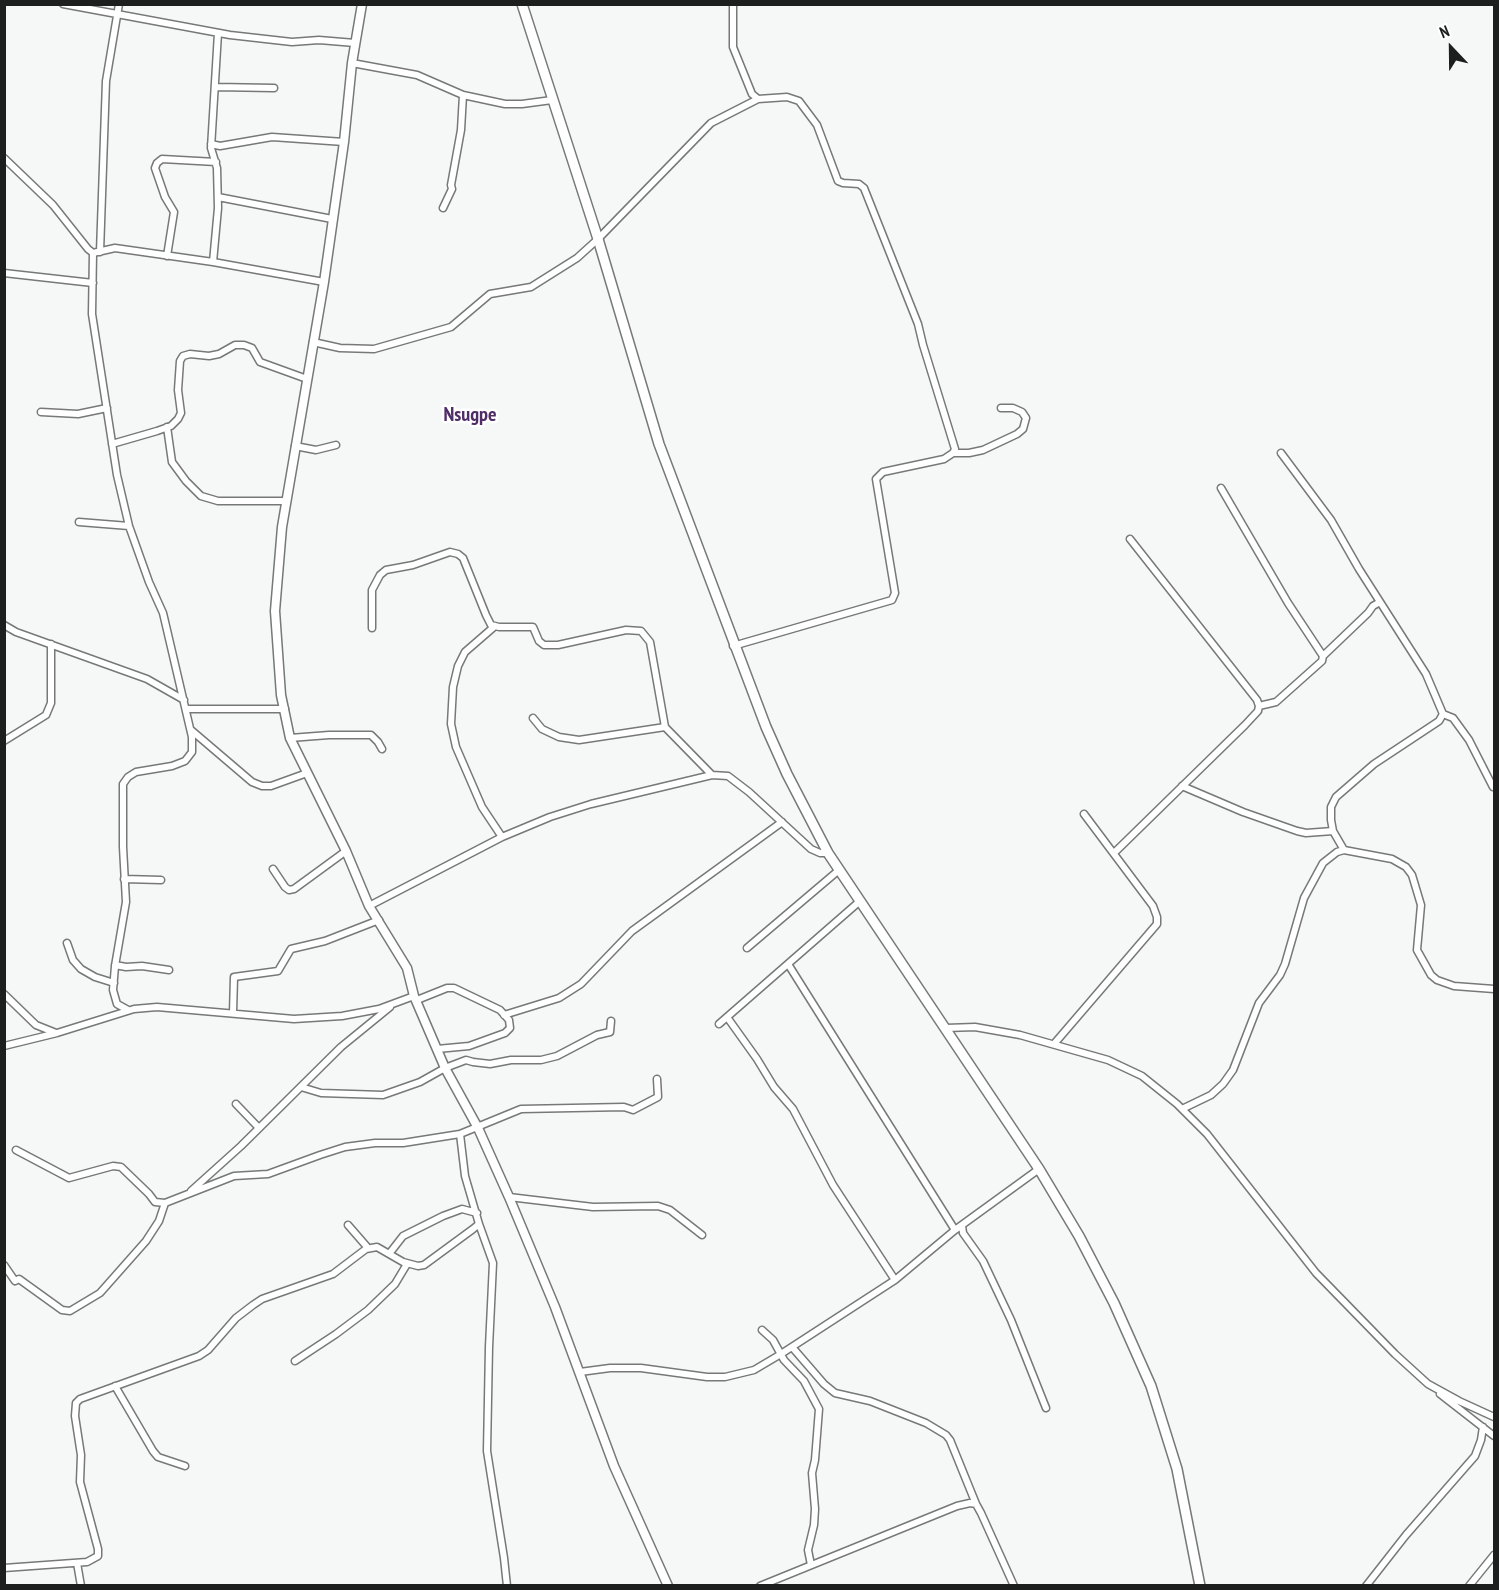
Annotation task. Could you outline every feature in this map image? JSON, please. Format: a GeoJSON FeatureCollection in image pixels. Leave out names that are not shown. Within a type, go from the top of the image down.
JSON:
{"type":"FeatureCollection","features":[{"type":"Feature","properties":{"kind":"main road"},"geometry":{"type":"LineString","coordinates":[[522,4],[598,239],[658,444],[734,646],[787,774],[828,853],[1039,1169],[1079,1236],[1114,1303],[1151,1386],[1177,1469],[1200,1586]]}},
{"type":"Feature","properties":{"kind":"street"},"geometry":{"type":"LineString","coordinates":[[63,4],[117,16],[218,33],[292,42],[319,40],[355,43]]}},
{"type":"Feature","properties":{"kind":"street"},"geometry":{"type":"LineString","coordinates":[[119,4],[106,81],[92,314],[112,444],[129,526],[148,582],[163,613],[186,709],[192,752],[185,761],[172,766],[136,772],[123,784],[126,902],[113,990],[117,1004],[128,1010]]}},
{"type":"Feature","properties":{"kind":"street"},"geometry":{"type":"LineString","coordinates":[[362,4],[352,63],[344,142],[324,282],[286,501],[275,611],[281,695],[290,738],[346,851],[369,906],[406,968],[415,998],[445,1068],[478,1128],[509,1197],[580,1372],[614,1466],[668,1586]]}},
{"type":"Feature","properties":{"kind":"street"},"geometry":{"type":"LineString","coordinates":[[733,4],[732,40],[735,54],[752,94],[758,99]]}},
{"type":"Feature","properties":{"kind":"street"},"geometry":{"type":"LineString","coordinates":[[213,261],[218,197],[216,162],[211,144],[218,33]]}},
{"type":"Feature","properties":{"kind":"street"},"geometry":{"type":"LineString","coordinates":[[352,63],[417,75],[463,95],[506,104],[552,100]]}},
{"type":"Feature","properties":{"kind":"street"},"geometry":{"type":"LineString","coordinates":[[215,87],[274,88]]}},
{"type":"Feature","properties":{"kind":"street"},"geometry":{"type":"LineString","coordinates":[[443,208],[452,189],[461,130],[463,95]]}},
{"type":"Feature","properties":{"kind":"street"},"geometry":{"type":"LineString","coordinates":[[313,342],[340,348],[374,350],[451,327],[490,294],[531,287],[577,258],[598,239],[711,123],[758,99],[787,98],[799,101],[817,125],[838,181],[859,184],[864,188],[918,324],[922,345],[954,443],[952,453]]}},
{"type":"Feature","properties":{"kind":"street"},"geometry":{"type":"LineString","coordinates":[[211,144],[220,146],[272,137],[344,142]]}},
{"type":"Feature","properties":{"kind":"street"},"geometry":{"type":"LineString","coordinates":[[4,158],[53,205],[88,249],[97,252],[115,248],[213,261],[324,282]]}},
{"type":"Feature","properties":{"kind":"street"},"geometry":{"type":"LineString","coordinates":[[167,256],[174,212],[165,197],[155,168],[157,163],[162,159],[216,162]]}},
{"type":"Feature","properties":{"kind":"street"},"geometry":{"type":"LineString","coordinates":[[218,197],[332,219]]}},
{"type":"Feature","properties":{"kind":"street"},"geometry":{"type":"LineString","coordinates":[[4,273],[93,283]]}},
{"type":"Feature","properties":{"kind":"street"},"geometry":{"type":"LineString","coordinates":[[112,444],[167,427],[178,419],[181,413],[178,390],[180,360],[183,356],[190,354],[209,356],[219,354],[236,345],[244,345],[252,348],[260,362],[307,379]]}},
{"type":"Feature","properties":{"kind":"street"},"geometry":{"type":"LineString","coordinates":[[41,412],[78,414],[107,408]]}},
{"type":"Feature","properties":{"kind":"street"},"geometry":{"type":"LineString","coordinates":[[734,646],[892,600],[895,593],[876,479],[883,472],[944,459],[952,453],[983,450],[1023,429],[1026,418],[1022,412],[1013,408],[1001,408]]}},
{"type":"Feature","properties":{"kind":"street"},"geometry":{"type":"LineString","coordinates":[[167,427],[172,462],[201,496],[218,501],[286,501]]}},
{"type":"Feature","properties":{"kind":"street"},"geometry":{"type":"LineString","coordinates":[[295,446],[316,450],[336,445]]}},
{"type":"Feature","properties":{"kind":"street"},"geometry":{"type":"LineString","coordinates":[[1281,453],[1331,520],[1359,569],[1426,674],[1443,714],[1453,718],[1468,740],[1493,787]]}},
{"type":"Feature","properties":{"kind":"street"},"geometry":{"type":"LineString","coordinates":[[1221,488],[1288,603],[1323,656]]}},
{"type":"Feature","properties":{"kind":"street"},"geometry":{"type":"LineString","coordinates":[[79,522],[129,526]]}},
{"type":"Feature","properties":{"kind":"street"},"geometry":{"type":"LineString","coordinates":[[1114,853],[1245,725],[1258,711],[1259,706],[1257,700],[1130,539]]}},
{"type":"Feature","properties":{"kind":"street"},"geometry":{"type":"LineString","coordinates":[[372,628],[372,590],[380,575],[387,570],[413,565],[450,552],[463,558],[491,625],[533,627],[540,644],[551,645],[626,630],[641,631],[650,642],[665,727],[712,775]]}},
{"type":"Feature","properties":{"kind":"street"},"geometry":{"type":"LineString","coordinates":[[1259,706],[1276,702],[1323,660],[1323,656],[1380,602]]}},
{"type":"Feature","properties":{"kind":"street"},"geometry":{"type":"LineString","coordinates":[[4,625],[16,632],[147,679],[184,700]]}},
{"type":"Feature","properties":{"kind":"street"},"geometry":{"type":"LineString","coordinates":[[495,626],[465,651],[453,687],[451,724],[456,747],[482,807],[502,837]]}},
{"type":"Feature","properties":{"kind":"street"},"geometry":{"type":"LineString","coordinates":[[4,741],[46,716],[51,703],[51,644]]}},
{"type":"Feature","properties":{"kind":"street"},"geometry":{"type":"LineString","coordinates":[[186,709],[285,709]]}},
{"type":"Feature","properties":{"kind":"street"},"geometry":{"type":"LineString","coordinates":[[1344,850],[1333,831],[1331,820],[1331,807],[1336,797],[1374,764],[1439,721],[1443,714]]}},
{"type":"Feature","properties":{"kind":"street"},"geometry":{"type":"LineString","coordinates":[[533,718],[542,729],[559,737],[579,740],[665,727]]}},
{"type":"Feature","properties":{"kind":"street"},"geometry":{"type":"LineString","coordinates":[[190,730],[244,777],[262,786],[271,786],[307,773]]}},
{"type":"Feature","properties":{"kind":"street"},"geometry":{"type":"LineString","coordinates":[[290,738],[371,735],[382,749]]}},
{"type":"Feature","properties":{"kind":"street"},"geometry":{"type":"LineString","coordinates":[[369,906],[502,837],[550,817],[591,804],[712,775],[728,776],[749,792],[811,849],[820,853],[828,853]]}},
{"type":"Feature","properties":{"kind":"street"},"geometry":{"type":"LineString","coordinates":[[1182,786],[1250,815],[1296,831],[1333,831]]}},
{"type":"Feature","properties":{"kind":"street"},"geometry":{"type":"LineString","coordinates":[[1054,1044],[1156,924],[1157,917],[1154,906],[1084,814]]}},
{"type":"Feature","properties":{"kind":"street"},"geometry":{"type":"LineString","coordinates":[[504,1014],[559,998],[580,984],[632,931],[782,822]]}},
{"type":"Feature","properties":{"kind":"street"},"geometry":{"type":"LineString","coordinates":[[1182,1109],[1211,1095],[1233,1070],[1259,1003],[1283,970],[1304,898],[1323,863],[1329,856],[1344,850],[1392,859],[1407,867],[1412,874],[1421,905],[1417,950],[1431,975],[1437,980],[1454,986],[1494,989]]}},
{"type":"Feature","properties":{"kind":"street"},"geometry":{"type":"LineString","coordinates":[[273,869],[285,887],[289,890],[294,889],[346,851]]}},
{"type":"Feature","properties":{"kind":"street"},"geometry":{"type":"LineString","coordinates":[[747,948],[839,870]]}},
{"type":"Feature","properties":{"kind":"street"},"geometry":{"type":"LineString","coordinates":[[124,879],[161,880]]}},
{"type":"Feature","properties":{"kind":"street"},"geometry":{"type":"LineString","coordinates":[[719,1024],[860,901]]}},
{"type":"Feature","properties":{"kind":"street"},"geometry":{"type":"LineString","coordinates":[[233,1012],[234,977],[278,972],[291,949],[325,941],[379,920]]}},
{"type":"Feature","properties":{"kind":"street"},"geometry":{"type":"LineString","coordinates":[[67,943],[73,960],[81,969],[95,977],[114,983]]}},
{"type":"Feature","properties":{"kind":"street"},"geometry":{"type":"LineString","coordinates":[[788,964],[955,1230]]}},
{"type":"Feature","properties":{"kind":"street"},"geometry":{"type":"LineString","coordinates":[[115,965],[169,970]]}},
{"type":"Feature","properties":{"kind":"street"},"geometry":{"type":"LineString","coordinates":[[4,1046],[57,1034],[128,1010],[158,1007],[294,1019],[323,1018],[379,1009],[447,988],[454,988],[500,1010],[509,1020],[510,1028],[505,1033],[469,1046],[437,1049]]}},
{"type":"Feature","properties":{"kind":"street"},"geometry":{"type":"LineString","coordinates":[[4,994],[36,1025],[57,1034]]}},
{"type":"Feature","properties":{"kind":"street"},"geometry":{"type":"LineString","coordinates":[[188,1194],[341,1047],[396,1003]]}},
{"type":"Feature","properties":{"kind":"street"},"geometry":{"type":"LineString","coordinates":[[727,1017],[774,1087],[793,1109],[833,1185],[895,1280]]}},
{"type":"Feature","properties":{"kind":"street"},"geometry":{"type":"LineString","coordinates":[[301,1087],[321,1093],[382,1095],[420,1082],[445,1068],[466,1060],[490,1064],[511,1060],[541,1060],[557,1056],[597,1035],[610,1032],[611,1021]]}},
{"type":"Feature","properties":{"kind":"street"},"geometry":{"type":"LineString","coordinates":[[946,1028],[975,1027],[1054,1044],[1108,1060],[1142,1076],[1182,1109],[1207,1134],[1316,1273],[1395,1354],[1428,1384],[1494,1436]]}},
{"type":"Feature","properties":{"kind":"street"},"geometry":{"type":"LineString","coordinates":[[16,1150],[69,1178],[113,1166],[121,1167],[149,1194],[154,1202],[165,1203],[234,1176],[268,1174],[345,1147],[375,1143],[403,1143],[460,1134],[521,1108],[624,1107],[633,1110],[658,1097],[657,1079]]}},
{"type":"Feature","properties":{"kind":"street"},"geometry":{"type":"LineString","coordinates":[[236,1104],[259,1128]]}},
{"type":"Feature","properties":{"kind":"street"},"geometry":{"type":"LineString","coordinates":[[460,1134],[465,1176],[493,1263],[487,1450],[507,1586]]}},
{"type":"Feature","properties":{"kind":"street"},"geometry":{"type":"LineString","coordinates":[[580,1372],[610,1368],[641,1368],[707,1377],[725,1377],[754,1370],[895,1280],[955,1230],[1039,1169]]}},
{"type":"Feature","properties":{"kind":"street"},"geometry":{"type":"LineString","coordinates":[[509,1197],[593,1207],[658,1206],[670,1210],[702,1235]]}},
{"type":"Feature","properties":{"kind":"street"},"geometry":{"type":"LineString","coordinates":[[4,1265],[15,1281],[19,1279],[62,1310],[70,1311],[100,1293],[146,1241],[159,1221],[165,1203]]}},
{"type":"Feature","properties":{"kind":"street"},"geometry":{"type":"LineString","coordinates":[[389,1254],[403,1236],[443,1216],[462,1209],[477,1213]]}},
{"type":"Feature","properties":{"kind":"street"},"geometry":{"type":"LineString","coordinates":[[4,1568],[77,1563],[94,1560],[98,1556],[80,1482],[82,1465],[75,1416],[76,1403],[85,1396],[199,1356],[208,1350],[236,1318],[253,1305],[333,1274],[368,1248],[377,1247],[407,1264],[424,1265],[479,1224]]}},
{"type":"Feature","properties":{"kind":"street"},"geometry":{"type":"LineString","coordinates":[[348,1225],[368,1248]]}},
{"type":"Feature","properties":{"kind":"street"},"geometry":{"type":"LineString","coordinates":[[962,1226],[963,1233],[983,1261],[1011,1320],[1046,1408]]}},
{"type":"Feature","properties":{"kind":"street"},"geometry":{"type":"LineString","coordinates":[[295,1361],[336,1335],[368,1310],[395,1284],[407,1264]]}},
{"type":"Feature","properties":{"kind":"street"},"geometry":{"type":"LineString","coordinates":[[762,1330],[773,1340],[784,1360],[804,1381],[819,1409],[812,1473],[814,1526],[808,1550],[812,1565]]}},
{"type":"Feature","properties":{"kind":"street"},"geometry":{"type":"LineString","coordinates":[[792,1347],[824,1384],[835,1393],[870,1401],[926,1424],[946,1435],[1014,1586]]}},
{"type":"Feature","properties":{"kind":"street"},"geometry":{"type":"LineString","coordinates":[[1428,1384],[1494,1417]]}},
{"type":"Feature","properties":{"kind":"street"},"geometry":{"type":"LineString","coordinates":[[115,1386],[158,1457],[185,1466]]}},
{"type":"Feature","properties":{"kind":"street"},"geometry":{"type":"LineString","coordinates":[[1366,1586],[1475,1456],[1483,1427]]}},
{"type":"Feature","properties":{"kind":"street"},"geometry":{"type":"LineString","coordinates":[[760,1586],[957,1506],[976,1504]]}},
{"type":"Feature","properties":{"kind":"street"},"geometry":{"type":"LineString","coordinates":[[1469,1586],[1494,1555]]}},
{"type":"Feature","properties":{"kind":"street"},"geometry":{"type":"LineString","coordinates":[[77,1563],[81,1586]]}},
{"type":"Feature","properties":{"kind":"district","name":"Nsugpe"},"geometry":{"type":"Point","coordinates":[470,415]}}]}
